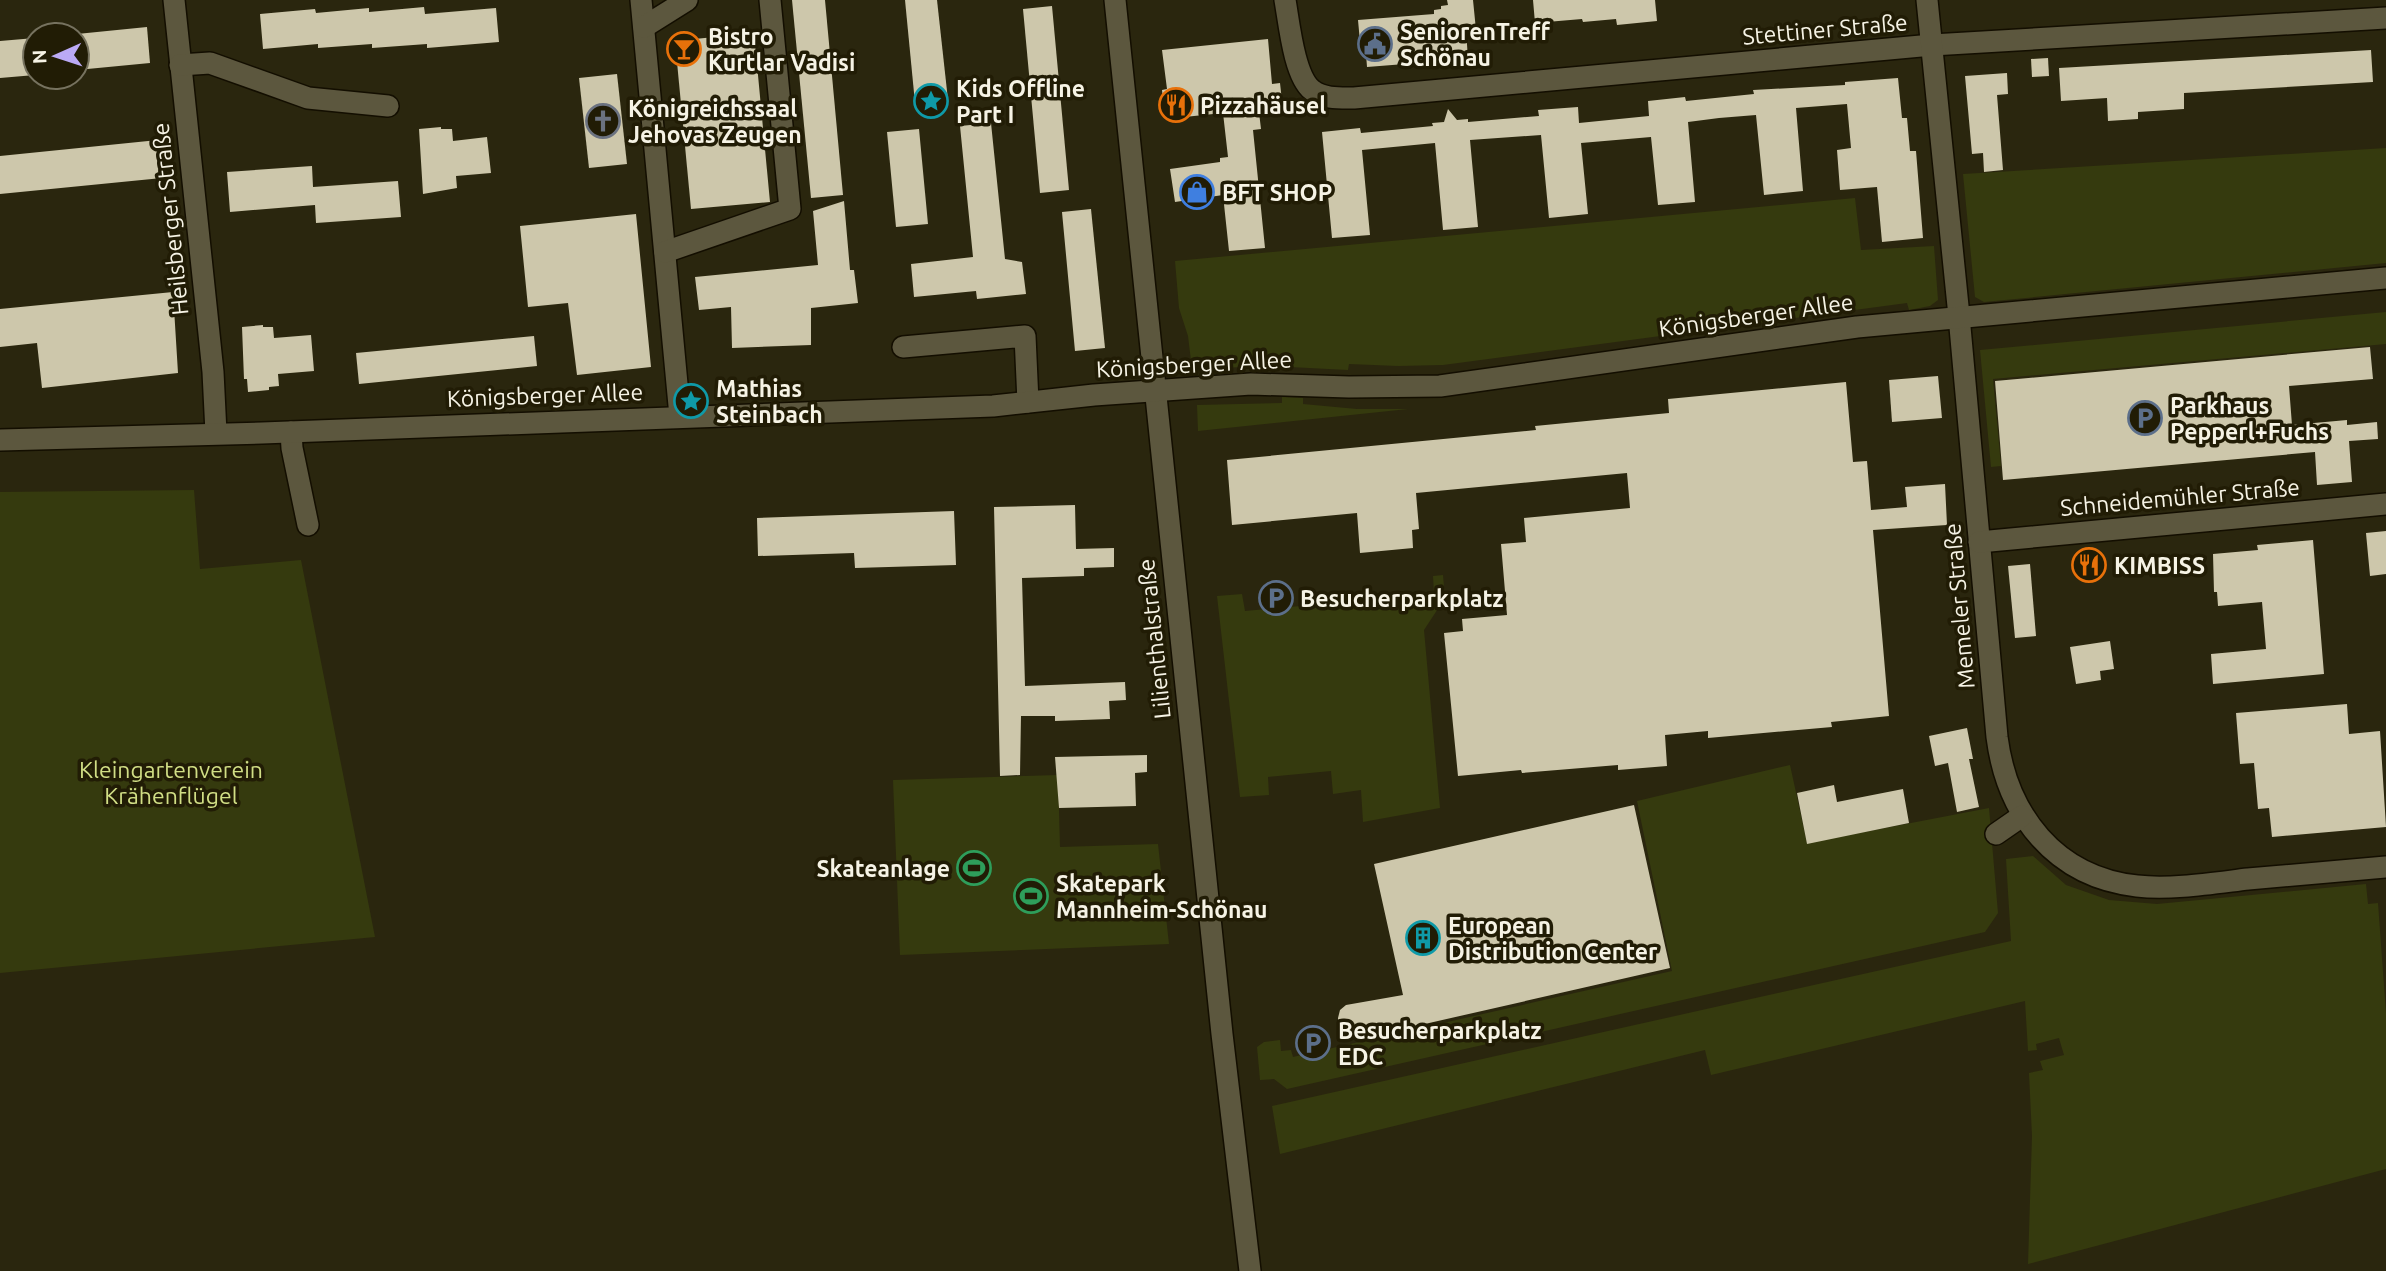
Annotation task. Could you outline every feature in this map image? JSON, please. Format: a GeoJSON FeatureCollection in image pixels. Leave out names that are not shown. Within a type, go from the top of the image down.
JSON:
{"type":"FeatureCollection","features":[{"type":"Feature","properties":{"kind":"street","name":"Heilsberger Straße"},"geometry":{"type":"LineString","coordinates":[[174,0],[213,372],[216,433]]}},
{"type":"Feature","properties":{"kind":"street"},"geometry":{"type":"LineString","coordinates":[[641,0],[680,416]]}},
{"type":"Feature","properties":{"kind":"street"},"geometry":{"type":"LineString","coordinates":[[644,27],[687,0]]}},
{"type":"Feature","properties":{"kind":"street"},"geometry":{"type":"LineString","coordinates":[[665,252],[790,209],[770,0]]}},
{"type":"Feature","properties":{"kind":"street","name":"Lilienthalstraße"},"geometry":{"type":"LineString","coordinates":[[1115,0],[1154,391],[1250,1271]]}},
{"type":"Feature","properties":{"kind":"street","name":"Stettiner Straße"},"geometry":{"type":"LineString","coordinates":[[1285,0],[1298,68],[1312,90],[1332,98],[1931,45],[2386,18]]}},
{"type":"Feature","properties":{"kind":"street","name":"Memeler Straße"},"geometry":{"type":"LineString","coordinates":[[1927,0],[2000,764],[2022,816],[2045,844],[2073,866],[2103,880],[2138,887],[2386,867]]}},
{"type":"Feature","properties":{"kind":"street"},"geometry":{"type":"LineString","coordinates":[[180,65],[210,63],[308,98],[388,106]]}},
{"type":"Feature","properties":{"kind":"street","name":"Königsberger Allee"},"geometry":{"type":"LineString","coordinates":[[0,440],[993,406],[1251,384],[1440,386],[1857,327],[2386,278]]}},
{"type":"Feature","properties":{"kind":"street"},"geometry":{"type":"LineString","coordinates":[[903,347],[1025,337],[1028,402]]}},
{"type":"Feature","properties":{"kind":"street"},"geometry":{"type":"LineString","coordinates":[[291,432],[308,524]]}},
{"type":"Feature","properties":{"kind":"street","name":"Schneidemühler Straße"},"geometry":{"type":"LineString","coordinates":[[1979,542],[2386,504]]}},
{"type":"Feature","properties":{"kind":"street"},"geometry":{"type":"LineString","coordinates":[[1996,834],[2022,816]]}},
{"type":"Feature","properties":{"kind":"green space"},"geometry":{"type":"Polygon","coordinates":[[[2386,148],[2386,263],[1984,302],[1975,297],[1963,174],[2386,148]]]}},
{"type":"Feature","properties":{"kind":"green space"},"geometry":{"type":"Polygon","coordinates":[[[1855,198],[1861,250],[1934,246],[1938,300],[1930,306],[1909,310],[1907,303],[1443,365],[1349,364],[1348,370],[1270,366],[1192,369],[1188,336],[1179,308],[1175,261],[1855,198]]]}},
{"type":"Feature","properties":{"kind":"green space"},"geometry":{"type":"Polygon","coordinates":[[[2386,312],[2386,344],[1993,379],[2001,466],[1991,467],[1980,350],[2386,312]]]}},
{"type":"Feature","properties":{"kind":"green space"},"geometry":{"type":"Polygon","coordinates":[[[1282,397],[1303,398],[1303,404],[1357,409],[1408,409],[1198,431],[1197,405],[1282,403],[1282,397]]]}},
{"type":"Feature","properties":{"kind":"green space","name":"Kleingartenverein Krähenflügel"},"geometry":{"type":"Polygon","coordinates":[[[194,490],[200,569],[301,560],[375,937],[0,973],[0,492],[194,490]]]}},
{"type":"Feature","properties":{"kind":"green space"},"geometry":{"type":"Polygon","coordinates":[[[1443,575],[1445,598],[1424,630],[1440,808],[1363,822],[1361,790],[1333,794],[1331,771],[1268,777],[1269,795],[1240,797],[1217,596],[1242,594],[1245,611],[1434,594],[1433,576],[1443,575]]]}},
{"type":"Feature","properties":{"kind":"green space"},"geometry":{"type":"Polygon","coordinates":[[[1790,765],[1807,843],[1989,808],[1998,913],[1985,932],[1287,1089],[1274,1079],[1260,1080],[1257,1047],[1264,1042],[1280,1040],[1281,1051],[1291,1050],[1293,1057],[1672,971],[1637,801],[1790,765]]]}},
{"type":"Feature","properties":{"kind":"green space","name":"Skatepark Mannheim-Schönau"},"geometry":{"type":"Polygon","coordinates":[[[1058,775],[1060,847],[1158,844],[1169,944],[900,955],[893,780],[1058,775]]]}},
{"type":"Feature","properties":{"kind":"green space"},"geometry":{"type":"Polygon","coordinates":[[[2033,856],[2066,885],[2109,900],[2157,904],[2366,884],[2368,904],[2378,903],[2386,1013],[2386,1169],[2028,1264],[2032,1136],[2029,1073],[2043,1070],[2040,1061],[2064,1055],[2059,1038],[2036,1044],[2037,1050],[2028,1051],[2025,1001],[1711,1075],[1705,1050],[1280,1154],[1272,1106],[2011,941],[2006,859],[2033,856]]]}},
{"type":"Feature","properties":{"kind":"building"},"geometry":{"type":"Polygon","coordinates":[[[792,0],[825,0],[843,195],[811,198],[792,0]]]}},
{"type":"Feature","properties":{"kind":"building"},"geometry":{"type":"Polygon","coordinates":[[[905,0],[937,0],[948,100],[915,103],[905,0]]]}},
{"type":"Feature","properties":{"kind":"building"},"geometry":{"type":"Polygon","coordinates":[[[1447,0],[1473,0],[1476,30],[1466,30],[1468,59],[1367,67],[1365,41],[1360,42],[1358,20],[1434,14],[1434,10],[1448,5],[1447,0]]]}},
{"type":"Feature","properties":{"kind":"building"},"geometry":{"type":"Polygon","coordinates":[[[1533,0],[1655,0],[1657,21],[1617,25],[1616,19],[1535,23],[1533,0]]]}},
{"type":"Feature","properties":{"kind":"building"},"geometry":{"type":"Polygon","coordinates":[[[1052,6],[1069,190],[1040,193],[1023,9],[1052,6]]]}},
{"type":"Feature","properties":{"kind":"building"},"geometry":{"type":"Polygon","coordinates":[[[424,7],[425,14],[496,8],[499,42],[427,48],[427,44],[372,48],[372,44],[318,48],[318,44],[263,49],[260,14],[369,8],[369,12],[424,7]]]}},
{"type":"Feature","properties":{"kind":"building"},"geometry":{"type":"Polygon","coordinates":[[[147,27],[150,63],[91,69],[91,33],[147,27]]]}},
{"type":"Feature","properties":{"kind":"building"},"geometry":{"type":"Polygon","coordinates":[[[754,33],[770,202],[691,209],[675,41],[754,33]]]}},
{"type":"Feature","properties":{"kind":"building"},"geometry":{"type":"Polygon","coordinates":[[[21,39],[21,76],[0,78],[0,41],[21,39]]]}},
{"type":"Feature","properties":{"kind":"building"},"geometry":{"type":"Polygon","coordinates":[[[1268,39],[1272,84],[1280,83],[1282,101],[1258,104],[1261,129],[1253,130],[1265,248],[1229,251],[1223,195],[1175,202],[1170,169],[1220,162],[1220,158],[1228,157],[1223,113],[1165,119],[1162,90],[1167,89],[1162,50],[1268,39]]]}},
{"type":"Feature","properties":{"kind":"building"},"geometry":{"type":"Polygon","coordinates":[[[2371,50],[2373,82],[2184,93],[2184,109],[2138,112],[2138,119],[2108,121],[2107,98],[2061,101],[2059,68],[2371,50]]]}},
{"type":"Feature","properties":{"kind":"building"},"geometry":{"type":"Polygon","coordinates":[[[2048,58],[2049,76],[2032,77],[2031,59],[2048,58]]]}},
{"type":"Feature","properties":{"kind":"building"},"geometry":{"type":"Polygon","coordinates":[[[2007,73],[2008,94],[1997,95],[2003,170],[1984,172],[1983,153],[1972,154],[1965,76],[2007,73]]]}},
{"type":"Feature","properties":{"kind":"building","name":"Königreichssaal Jehovas Zeugen"},"geometry":{"type":"Polygon","coordinates":[[[617,74],[627,164],[589,168],[579,78],[617,74]]]}},
{"type":"Feature","properties":{"kind":"building"},"geometry":{"type":"Polygon","coordinates":[[[1898,78],[1902,118],[1907,118],[1910,151],[1916,151],[1923,238],[1882,242],[1877,187],[1840,190],[1837,150],[1851,148],[1847,104],[1796,108],[1803,191],[1764,195],[1756,115],[1719,118],[1688,122],[1695,202],[1658,205],[1651,137],[1581,143],[1588,214],[1549,218],[1541,135],[1470,140],[1478,227],[1443,230],[1435,143],[1362,150],[1370,235],[1332,238],[1322,132],[1360,128],[1361,133],[1433,126],[1432,123],[1444,122],[1448,109],[1457,120],[1468,119],[1468,122],[1539,116],[1538,110],[1578,107],[1579,123],[1649,116],[1648,101],[1685,97],[1686,101],[1754,94],[1753,90],[1845,85],[1845,82],[1898,78]]]}},
{"type":"Feature","properties":{"kind":"building"},"geometry":{"type":"Polygon","coordinates":[[[991,123],[1005,259],[1022,262],[1026,294],[977,299],[976,291],[914,297],[911,264],[973,257],[960,126],[991,123]]]}},
{"type":"Feature","properties":{"kind":"building"},"geometry":{"type":"Polygon","coordinates":[[[419,129],[452,129],[453,141],[487,137],[491,173],[456,176],[457,188],[423,194],[419,129]]]}},
{"type":"Feature","properties":{"kind":"building"},"geometry":{"type":"Polygon","coordinates":[[[919,129],[928,224],[896,227],[887,132],[919,129]]]}},
{"type":"Feature","properties":{"kind":"building"},"geometry":{"type":"Polygon","coordinates":[[[158,140],[162,178],[0,194],[0,156],[158,140]]]}},
{"type":"Feature","properties":{"kind":"building"},"geometry":{"type":"Polygon","coordinates":[[[312,166],[313,187],[398,181],[401,217],[316,223],[315,205],[230,212],[227,172],[312,166]]]}},
{"type":"Feature","properties":{"kind":"building"},"geometry":{"type":"Polygon","coordinates":[[[844,201],[850,270],[854,270],[858,303],[811,308],[811,345],[732,348],[731,307],[699,310],[695,277],[818,265],[813,211],[844,201]]]}},
{"type":"Feature","properties":{"kind":"building"},"geometry":{"type":"Polygon","coordinates":[[[1091,209],[1105,348],[1075,351],[1062,212],[1091,209]]]}},
{"type":"Feature","properties":{"kind":"building"},"geometry":{"type":"Polygon","coordinates":[[[636,214],[651,367],[577,375],[568,303],[528,307],[520,226],[636,214]]]}},
{"type":"Feature","properties":{"kind":"building"},"geometry":{"type":"Polygon","coordinates":[[[173,292],[178,373],[42,388],[37,343],[0,347],[0,309],[173,292]]]}},
{"type":"Feature","properties":{"kind":"building"},"geometry":{"type":"Polygon","coordinates":[[[242,327],[273,327],[274,338],[311,335],[314,371],[278,374],[279,386],[248,392],[247,379],[244,379],[242,327]]]}},
{"type":"Feature","properties":{"kind":"building"},"geometry":{"type":"Polygon","coordinates":[[[534,336],[537,366],[359,384],[356,353],[534,336]]]}},
{"type":"Feature","properties":{"kind":"building","name":"Parkhaus Pepperl+Fuchs"},"geometry":{"type":"Polygon","coordinates":[[[2370,347],[2373,379],[2289,386],[2292,425],[2347,420],[2347,425],[2377,422],[2378,439],[2349,441],[2352,482],[2317,485],[2315,452],[2003,480],[1995,381],[2370,347]]]}},
{"type":"Feature","properties":{"kind":"building"},"geometry":{"type":"Polygon","coordinates":[[[1938,376],[1942,418],[1892,422],[1889,380],[1938,376]]]}},
{"type":"Feature","properties":{"kind":"building"},"geometry":{"type":"Polygon","coordinates":[[[1846,382],[1853,462],[1867,461],[1871,510],[1907,507],[1905,487],[1945,484],[1947,525],[1873,530],[1889,716],[1831,722],[1832,727],[1708,738],[1708,731],[1665,735],[1667,766],[1618,770],[1618,765],[1458,776],[1444,633],[1463,631],[1462,619],[1507,615],[1501,544],[1526,542],[1524,518],[1630,508],[1627,473],[1416,493],[1419,529],[1412,530],[1413,548],[1360,553],[1357,513],[1232,525],[1227,460],[1536,430],[1535,426],[1669,413],[1668,399],[1846,382]]]}},
{"type":"Feature","properties":{"kind":"building"},"geometry":{"type":"Polygon","coordinates":[[[1075,505],[1076,549],[1114,548],[1114,567],[1084,568],[1084,576],[1022,578],[1025,686],[1125,682],[1126,700],[1109,701],[1110,719],[1055,721],[1055,716],[1021,716],[1020,775],[1000,776],[994,507],[1075,505]]]}},
{"type":"Feature","properties":{"kind":"building"},"geometry":{"type":"Polygon","coordinates":[[[954,511],[956,565],[855,568],[854,553],[758,556],[757,518],[954,511]]]}},
{"type":"Feature","properties":{"kind":"building"},"geometry":{"type":"Polygon","coordinates":[[[2386,531],[2386,574],[2370,576],[2366,533],[2386,531]]]}},
{"type":"Feature","properties":{"kind":"building"},"geometry":{"type":"Polygon","coordinates":[[[2313,540],[2324,674],[2213,684],[2211,654],[2266,649],[2262,602],[2218,606],[2217,592],[2214,592],[2213,554],[2258,550],[2257,545],[2313,540]]]}},
{"type":"Feature","properties":{"kind":"building"},"geometry":{"type":"Polygon","coordinates":[[[2030,564],[2036,636],[2015,638],[2008,566],[2030,564]]]}},
{"type":"Feature","properties":{"kind":"building"},"geometry":{"type":"Polygon","coordinates":[[[2110,641],[2114,669],[2100,671],[2101,680],[2076,684],[2070,647],[2110,641]]]}},
{"type":"Feature","properties":{"kind":"building"},"geometry":{"type":"Polygon","coordinates":[[[2347,704],[2349,734],[2380,731],[2386,827],[2272,837],[2269,808],[2258,809],[2254,763],[2240,764],[2236,713],[2347,704]]]}},
{"type":"Feature","properties":{"kind":"building"},"geometry":{"type":"Polygon","coordinates":[[[1967,728],[1973,759],[1969,759],[1979,807],[1957,812],[1948,763],[1935,766],[1929,736],[1967,728]]]}},
{"type":"Feature","properties":{"kind":"building"},"geometry":{"type":"Polygon","coordinates":[[[1147,755],[1147,772],[1135,773],[1136,806],[1059,808],[1055,757],[1147,755]]]}},
{"type":"Feature","properties":{"kind":"building"},"geometry":{"type":"Polygon","coordinates":[[[1834,785],[1837,802],[1903,789],[1909,823],[1807,844],[1797,793],[1834,785]]]}},
{"type":"Feature","properties":{"kind":"building"},"geometry":{"type":"Polygon","coordinates":[[[1634,805],[1670,968],[1381,1034],[1380,1030],[1357,1038],[1343,1033],[1338,1025],[1338,1018],[1340,1010],[1346,1005],[1403,995],[1374,864],[1634,805]]]}},
{"type":"Feature","properties":{"kind":"place","name":"SeniorenTreff Schönau"},"geometry":{"type":"Point","coordinates":[1375,44]}},
{"type":"Feature","properties":{"kind":"place","name":"Bistro Kurtlar Vadisi"},"geometry":{"type":"Point","coordinates":[684,49]}},
{"type":"Feature","properties":{"kind":"place","name":"Kids Offline Part I"},"geometry":{"type":"Point","coordinates":[931,101]}},
{"type":"Feature","properties":{"kind":"place","name":"Pizzahäusel"},"geometry":{"type":"Point","coordinates":[1176,105]}},
{"type":"Feature","properties":{"kind":"place","name":"Königreichssaal Jehovas Zeugen"},"geometry":{"type":"Point","coordinates":[603,121]}},
{"type":"Feature","properties":{"kind":"place","name":"BFT SHOP"},"geometry":{"type":"Point","coordinates":[1197,192]}},
{"type":"Feature","properties":{"kind":"place","name":"Mathias Steinbach"},"geometry":{"type":"Point","coordinates":[691,401]}},
{"type":"Feature","properties":{"kind":"place","name":"Parkhaus Pepperl+Fuchs"},"geometry":{"type":"Point","coordinates":[2145,418]}},
{"type":"Feature","properties":{"kind":"place","name":"KIMBISS"},"geometry":{"type":"Point","coordinates":[2089,565]}},
{"type":"Feature","properties":{"kind":"place","name":"Besucherparkplatz"},"geometry":{"type":"Point","coordinates":[1276,598]}},
{"type":"Feature","properties":{"kind":"place","name":"Skateanlage"},"geometry":{"type":"Point","coordinates":[974,868]}},
{"type":"Feature","properties":{"kind":"place","name":"Skatepark Mannheim-Schönau"},"geometry":{"type":"Point","coordinates":[1031,896]}},
{"type":"Feature","properties":{"kind":"place","name":"European Distribution Center"},"geometry":{"type":"Point","coordinates":[1423,938]}},
{"type":"Feature","properties":{"kind":"place","name":"Besucherparkplatz EDC"},"geometry":{"type":"Point","coordinates":[1313,1043]}}]}
